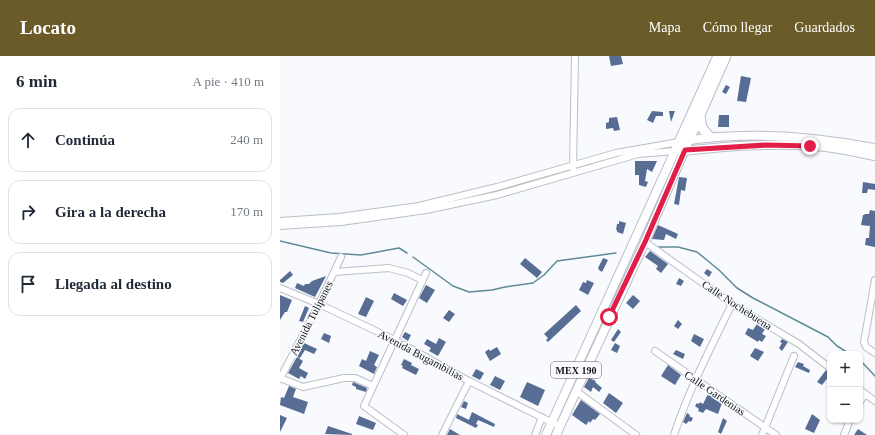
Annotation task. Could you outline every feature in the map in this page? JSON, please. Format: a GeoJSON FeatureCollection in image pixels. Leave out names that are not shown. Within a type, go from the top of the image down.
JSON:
{"type":"FeatureCollection","features":[{"type":"Feature","properties":{"kind":"highway","name":"MEX 190"},"geometry":{"type":"LineString","coordinates":[[679,142],[718,56]]}},
{"type":"Feature","properties":{"kind":"highway","name":"MEX 190"},"geometry":{"type":"LineString","coordinates":[[689,140],[726,56]]}},
{"type":"Feature","properties":{"kind":"highway"},"geometry":{"type":"LineString","coordinates":[[700,114],[702,128],[712,137]]}},
{"type":"Feature","properties":{"kind":"main road"},"geometry":{"type":"LineString","coordinates":[[679,142],[712,137],[806,137],[875,148]]}},
{"type":"Feature","properties":{"kind":"main road"},"geometry":{"type":"LineString","coordinates":[[712,137],[716,148]]}},
{"type":"Feature","properties":{"kind":"main road","name":"MEX 190"},"geometry":{"type":"LineString","coordinates":[[556,435],[645,242],[689,140]]}},
{"type":"Feature","properties":{"kind":"main road","name":"MEX 190"},"geometry":{"type":"LineString","coordinates":[[546,435],[679,142]]}},
{"type":"Feature","properties":{"kind":"main road"},"geometry":{"type":"LineString","coordinates":[[675,151],[766,145],[827,147],[875,156]]}},
{"type":"Feature","properties":{"kind":"street"},"geometry":{"type":"LineString","coordinates":[[574,174],[575,56]]}},
{"type":"Feature","properties":{"kind":"street"},"geometry":{"type":"LineString","coordinates":[[280,221],[339,217],[419,206],[497,187],[616,153],[679,142]]}},
{"type":"Feature","properties":{"kind":"street"},"geometry":{"type":"LineString","coordinates":[[650,146],[652,153]]}},
{"type":"Feature","properties":{"kind":"street"},"geometry":{"type":"LineString","coordinates":[[280,226],[341,222],[426,210],[497,194],[574,174],[638,154],[675,151]]}},
{"type":"Feature","properties":{"kind":"street","name":"Calle Nochebuena"},"geometry":{"type":"LineString","coordinates":[[645,242],[732,304],[799,344],[827,366]]}},
{"type":"Feature","properties":{"kind":"street","name":"Avenida Tulipanes"},"geometry":{"type":"LineString","coordinates":[[280,378],[319,304],[341,257]]}},
{"type":"Feature","properties":{"kind":"street"},"geometry":{"type":"LineString","coordinates":[[334,272],[389,268],[422,280]]}},
{"type":"Feature","properties":{"kind":"street"},"geometry":{"type":"LineString","coordinates":[[404,435],[364,406],[426,273]]}},
{"type":"Feature","properties":{"kind":"street"},"geometry":{"type":"LineString","coordinates":[[875,280],[864,342],[866,348],[875,354]]}},
{"type":"Feature","properties":{"kind":"street","name":"Avenida Bugambilias"},"geometry":{"type":"LineString","coordinates":[[280,288],[319,304],[395,340],[469,381],[560,427]]}},
{"type":"Feature","properties":{"kind":"street"},"geometry":{"type":"LineString","coordinates":[[674,435],[695,380],[732,304]]}},
{"type":"Feature","properties":{"kind":"street","name":"Calle Gardenias"},"geometry":{"type":"LineString","coordinates":[[655,351],[776,435]]}},
{"type":"Feature","properties":{"kind":"street"},"geometry":{"type":"LineString","coordinates":[[762,435],[794,356]]}},
{"type":"Feature","properties":{"kind":"street"},"geometry":{"type":"LineString","coordinates":[[280,378],[303,387],[344,378],[355,378],[373,386]]}},
{"type":"Feature","properties":{"kind":"street"},"geometry":{"type":"LineString","coordinates":[[442,435],[469,381]]}},
{"type":"Feature","properties":{"kind":"street"},"geometry":{"type":"LineString","coordinates":[[576,390],[636,435]]}},
{"type":"Feature","properties":{"kind":"street"},"geometry":{"type":"LineString","coordinates":[[863,393],[875,401]]}},
{"type":"Feature","properties":{"kind":"street"},"geometry":{"type":"LineString","coordinates":[[534,435],[542,417]]}},
{"type":"Feature","properties":{"kind":"street"},"geometry":{"type":"LineString","coordinates":[[844,435],[849,423]]}},
{"type":"Feature","properties":{"kind":"building"},"geometry":{"type":"Polygon","coordinates":[[[609,56],[621,56],[623,64],[611,66],[609,56]]]}},
{"type":"Feature","properties":{"kind":"building"},"geometry":{"type":"Polygon","coordinates":[[[741,76],[751,78],[746,102],[737,101],[741,76]]]}},
{"type":"Feature","properties":{"kind":"building"},"geometry":{"type":"Polygon","coordinates":[[[726,85],[730,87],[726,94],[722,92],[726,85]]]}},
{"type":"Feature","properties":{"kind":"building"},"geometry":{"type":"Polygon","coordinates":[[[652,111],[663,112],[663,116],[656,116],[653,123],[647,120],[652,111]]]}},
{"type":"Feature","properties":{"kind":"building"},"geometry":{"type":"Polygon","coordinates":[[[669,111],[675,111],[671,122],[669,111]]]}},
{"type":"Feature","properties":{"kind":"building"},"geometry":{"type":"Polygon","coordinates":[[[719,115],[729,115],[729,127],[718,127],[719,115]]]}},
{"type":"Feature","properties":{"kind":"building"},"geometry":{"type":"Polygon","coordinates":[[[617,117],[620,130],[614,131],[613,128],[606,129],[606,123],[609,122],[609,118],[617,117]]]}},
{"type":"Feature","properties":{"kind":"building"},"geometry":{"type":"Polygon","coordinates":[[[635,161],[657,161],[652,172],[647,169],[645,181],[648,182],[646,187],[639,185],[639,175],[635,175],[635,161]]]}},
{"type":"Feature","properties":{"kind":"building"},"geometry":{"type":"Polygon","coordinates":[[[679,177],[687,178],[685,191],[681,190],[679,205],[674,204],[679,177]]]}},
{"type":"Feature","properties":{"kind":"building"},"geometry":{"type":"Polygon","coordinates":[[[863,182],[875,184],[875,190],[868,189],[867,193],[862,193],[863,182]]]}},
{"type":"Feature","properties":{"kind":"building"},"geometry":{"type":"Polygon","coordinates":[[[870,210],[875,211],[875,247],[865,245],[866,238],[869,238],[870,226],[861,225],[863,215],[869,214],[870,210]]]}},
{"type":"Feature","properties":{"kind":"building"},"geometry":{"type":"Polygon","coordinates":[[[619,221],[626,223],[623,234],[617,232],[616,230],[619,221]]]}},
{"type":"Feature","properties":{"kind":"building"},"geometry":{"type":"Polygon","coordinates":[[[658,225],[678,234],[676,239],[666,234],[664,240],[652,239],[658,225]]]}},
{"type":"Feature","properties":{"kind":"building"},"geometry":{"type":"Polygon","coordinates":[[[650,251],[668,264],[661,273],[656,269],[658,266],[645,257],[650,251]]]}},
{"type":"Feature","properties":{"kind":"building"},"geometry":{"type":"Polygon","coordinates":[[[525,258],[542,272],[537,278],[520,264],[525,258]]]}},
{"type":"Feature","properties":{"kind":"building"},"geometry":{"type":"Polygon","coordinates":[[[603,258],[608,260],[602,272],[598,268],[603,258]]]}},
{"type":"Feature","properties":{"kind":"building"},"geometry":{"type":"Polygon","coordinates":[[[707,269],[712,272],[709,277],[704,273],[707,269]]]}},
{"type":"Feature","properties":{"kind":"building"},"geometry":{"type":"Polygon","coordinates":[[[290,271],[293,275],[283,283],[280,282],[280,280],[290,271]]]}},
{"type":"Feature","properties":{"kind":"building"},"geometry":{"type":"Polygon","coordinates":[[[326,276],[315,297],[295,288],[297,283],[304,286],[305,284],[309,284],[312,281],[326,276]]]}},
{"type":"Feature","properties":{"kind":"building"},"geometry":{"type":"Polygon","coordinates":[[[679,278],[684,281],[681,286],[676,284],[679,278]]]}},
{"type":"Feature","properties":{"kind":"building"},"geometry":{"type":"Polygon","coordinates":[[[587,280],[594,283],[588,295],[579,290],[583,282],[586,283],[587,280]]]}},
{"type":"Feature","properties":{"kind":"building"},"geometry":{"type":"Polygon","coordinates":[[[426,285],[435,290],[427,303],[419,298],[426,285]]]}},
{"type":"Feature","properties":{"kind":"building"},"geometry":{"type":"Polygon","coordinates":[[[394,293],[407,300],[403,306],[391,299],[394,293]]]}},
{"type":"Feature","properties":{"kind":"building"},"geometry":{"type":"Polygon","coordinates":[[[280,295],[292,300],[287,312],[285,312],[280,320],[280,295]]]}},
{"type":"Feature","properties":{"kind":"building"},"geometry":{"type":"Polygon","coordinates":[[[633,295],[640,301],[633,309],[626,303],[633,295]]]}},
{"type":"Feature","properties":{"kind":"building"},"geometry":{"type":"Polygon","coordinates":[[[366,297],[374,301],[366,317],[358,314],[366,297]]]}},
{"type":"Feature","properties":{"kind":"building"},"geometry":{"type":"Polygon","coordinates":[[[576,305],[581,311],[548,342],[546,340],[548,338],[544,334],[576,305]]]}},
{"type":"Feature","properties":{"kind":"building"},"geometry":{"type":"Polygon","coordinates":[[[305,306],[309,308],[303,322],[299,321],[305,306]]]}},
{"type":"Feature","properties":{"kind":"building"},"geometry":{"type":"Polygon","coordinates":[[[449,310],[455,314],[449,322],[443,318],[449,310]]]}},
{"type":"Feature","properties":{"kind":"building"},"geometry":{"type":"Polygon","coordinates":[[[678,320],[682,324],[678,329],[674,326],[678,320]]]}},
{"type":"Feature","properties":{"kind":"building"},"geometry":{"type":"Polygon","coordinates":[[[757,324],[765,329],[762,334],[766,336],[762,342],[759,340],[758,342],[745,334],[748,328],[753,330],[757,324]]]}},
{"type":"Feature","properties":{"kind":"building"},"geometry":{"type":"Polygon","coordinates":[[[618,329],[621,332],[614,342],[611,340],[618,329]]]}},
{"type":"Feature","properties":{"kind":"building"},"geometry":{"type":"Polygon","coordinates":[[[405,332],[411,335],[408,341],[402,337],[405,332]]]}},
{"type":"Feature","properties":{"kind":"building"},"geometry":{"type":"Polygon","coordinates":[[[324,333],[331,336],[329,343],[321,339],[324,333]]]}},
{"type":"Feature","properties":{"kind":"building"},"geometry":{"type":"Polygon","coordinates":[[[694,334],[704,339],[700,347],[691,341],[694,334]]]}},
{"type":"Feature","properties":{"kind":"building"},"geometry":{"type":"Polygon","coordinates":[[[439,338],[446,342],[438,356],[429,351],[431,348],[424,344],[427,339],[436,344],[439,338]]]}},
{"type":"Feature","properties":{"kind":"building"},"geometry":{"type":"Polygon","coordinates":[[[782,339],[788,342],[782,351],[779,348],[782,343],[780,342],[782,339]]]}},
{"type":"Feature","properties":{"kind":"building"},"geometry":{"type":"Polygon","coordinates":[[[304,343],[317,349],[314,354],[305,350],[300,358],[297,357],[304,343]]]}},
{"type":"Feature","properties":{"kind":"building"},"geometry":{"type":"Polygon","coordinates":[[[615,343],[620,346],[617,353],[611,350],[615,343]]]}},
{"type":"Feature","properties":{"kind":"building"},"geometry":{"type":"Polygon","coordinates":[[[497,347],[501,354],[490,361],[485,352],[489,349],[490,351],[497,347]]]}},
{"type":"Feature","properties":{"kind":"building"},"geometry":{"type":"Polygon","coordinates":[[[755,348],[764,352],[758,361],[750,356],[755,348]]]}},
{"type":"Feature","properties":{"kind":"building"},"geometry":{"type":"Polygon","coordinates":[[[676,350],[685,354],[683,359],[673,354],[676,350]]]}},
{"type":"Feature","properties":{"kind":"building"},"geometry":{"type":"Polygon","coordinates":[[[370,351],[379,355],[374,365],[377,367],[374,374],[359,366],[362,359],[366,361],[370,351]]]}},
{"type":"Feature","properties":{"kind":"building"},"geometry":{"type":"Polygon","coordinates":[[[297,357],[303,361],[299,368],[308,373],[305,379],[301,376],[299,379],[288,373],[297,357]]]}},
{"type":"Feature","properties":{"kind":"building"},"geometry":{"type":"Polygon","coordinates":[[[404,359],[419,369],[416,375],[402,368],[403,366],[401,365],[404,359]]]}},
{"type":"Feature","properties":{"kind":"building"},"geometry":{"type":"Polygon","coordinates":[[[798,362],[804,364],[803,366],[810,370],[809,373],[795,367],[798,362]]]}},
{"type":"Feature","properties":{"kind":"building"},"geometry":{"type":"Polygon","coordinates":[[[668,365],[681,375],[675,385],[661,376],[668,365]]]}},
{"type":"Feature","properties":{"kind":"building"},"geometry":{"type":"Polygon","coordinates":[[[476,369],[484,373],[480,380],[472,376],[476,369]]]}},
{"type":"Feature","properties":{"kind":"building"},"geometry":{"type":"Polygon","coordinates":[[[826,370],[827,379],[822,385],[817,382],[826,370]]]}},
{"type":"Feature","properties":{"kind":"building"},"geometry":{"type":"Polygon","coordinates":[[[495,376],[505,381],[500,390],[490,385],[495,376]]]}},
{"type":"Feature","properties":{"kind":"building"},"geometry":{"type":"Polygon","coordinates":[[[589,378],[596,381],[595,382],[602,388],[599,392],[593,387],[591,392],[584,387],[589,378]]]}},
{"type":"Feature","properties":{"kind":"building"},"geometry":{"type":"Polygon","coordinates":[[[353,382],[367,388],[366,392],[356,389],[356,387],[352,385],[353,382]]]}},
{"type":"Feature","properties":{"kind":"building"},"geometry":{"type":"Polygon","coordinates":[[[527,382],[545,390],[538,406],[520,397],[527,382]]]}},
{"type":"Feature","properties":{"kind":"building"},"geometry":{"type":"Polygon","coordinates":[[[289,386],[296,389],[293,397],[308,402],[304,414],[280,405],[281,397],[284,398],[289,386]]]}},
{"type":"Feature","properties":{"kind":"building"},"geometry":{"type":"Polygon","coordinates":[[[609,393],[623,403],[616,413],[603,403],[609,393]]]}},
{"type":"Feature","properties":{"kind":"building"},"geometry":{"type":"Polygon","coordinates":[[[708,394],[722,403],[718,414],[706,409],[703,413],[698,411],[699,409],[695,406],[700,402],[703,404],[708,394]]]}},
{"type":"Feature","properties":{"kind":"building"},"geometry":{"type":"Polygon","coordinates":[[[581,400],[600,414],[595,420],[593,419],[590,423],[589,421],[586,425],[572,415],[581,400]]]}},
{"type":"Feature","properties":{"kind":"building"},"geometry":{"type":"Polygon","coordinates":[[[464,401],[468,403],[466,409],[461,407],[464,401]]]}},
{"type":"Feature","properties":{"kind":"building"},"geometry":{"type":"Polygon","coordinates":[[[472,412],[495,424],[494,427],[478,420],[476,424],[478,425],[476,428],[456,418],[457,414],[469,420],[472,412]]]}},
{"type":"Feature","properties":{"kind":"building"},"geometry":{"type":"Polygon","coordinates":[[[687,413],[693,418],[691,422],[689,421],[686,424],[683,422],[687,413]]]}},
{"type":"Feature","properties":{"kind":"building"},"geometry":{"type":"Polygon","coordinates":[[[812,414],[820,420],[814,433],[805,429],[812,414]]]}},
{"type":"Feature","properties":{"kind":"building"},"geometry":{"type":"Polygon","coordinates":[[[280,415],[287,418],[280,432],[280,415]]]}},
{"type":"Feature","properties":{"kind":"building"},"geometry":{"type":"Polygon","coordinates":[[[359,416],[376,423],[373,430],[356,424],[359,416]]]}},
{"type":"Feature","properties":{"kind":"building"},"geometry":{"type":"Polygon","coordinates":[[[723,418],[727,421],[721,434],[718,432],[723,418]]]}},
{"type":"Feature","properties":{"kind":"building"},"geometry":{"type":"Polygon","coordinates":[[[328,426],[352,434],[352,435],[325,434],[328,426]]]}},
{"type":"Feature","properties":{"kind":"building"},"geometry":{"type":"Polygon","coordinates":[[[450,429],[460,435],[447,435],[450,429]]]}},
{"type":"Feature","properties":{"kind":"building"},"geometry":{"type":"Polygon","coordinates":[[[858,429],[867,435],[854,435],[858,429]]]}},
{"type":"Feature","properties":{"kind":"waterway"},"geometry":{"type":"LineString","coordinates":[[280,241],[331,253],[361,255],[399,248],[407,253]]}},
{"type":"Feature","properties":{"kind":"waterway"},"geometry":{"type":"LineString","coordinates":[[659,247],[678,247],[697,252],[719,270],[737,288],[753,298],[828,337],[837,346],[845,351]]}},
{"type":"Feature","properties":{"kind":"waterway"},"geometry":{"type":"LineString","coordinates":[[413,257],[453,286],[469,292],[492,290],[533,283],[544,275],[557,261],[616,253]]}},
{"type":"Feature","properties":{"kind":"waterway"},"geometry":{"type":"LineString","coordinates":[[863,363],[875,376]]}},
{"type":"Feature","properties":{"kind":"route"},"geometry":{"type":"LineString","coordinates":[[609,317],[645,242],[685,150],[766,145],[810,146]]}}]}
